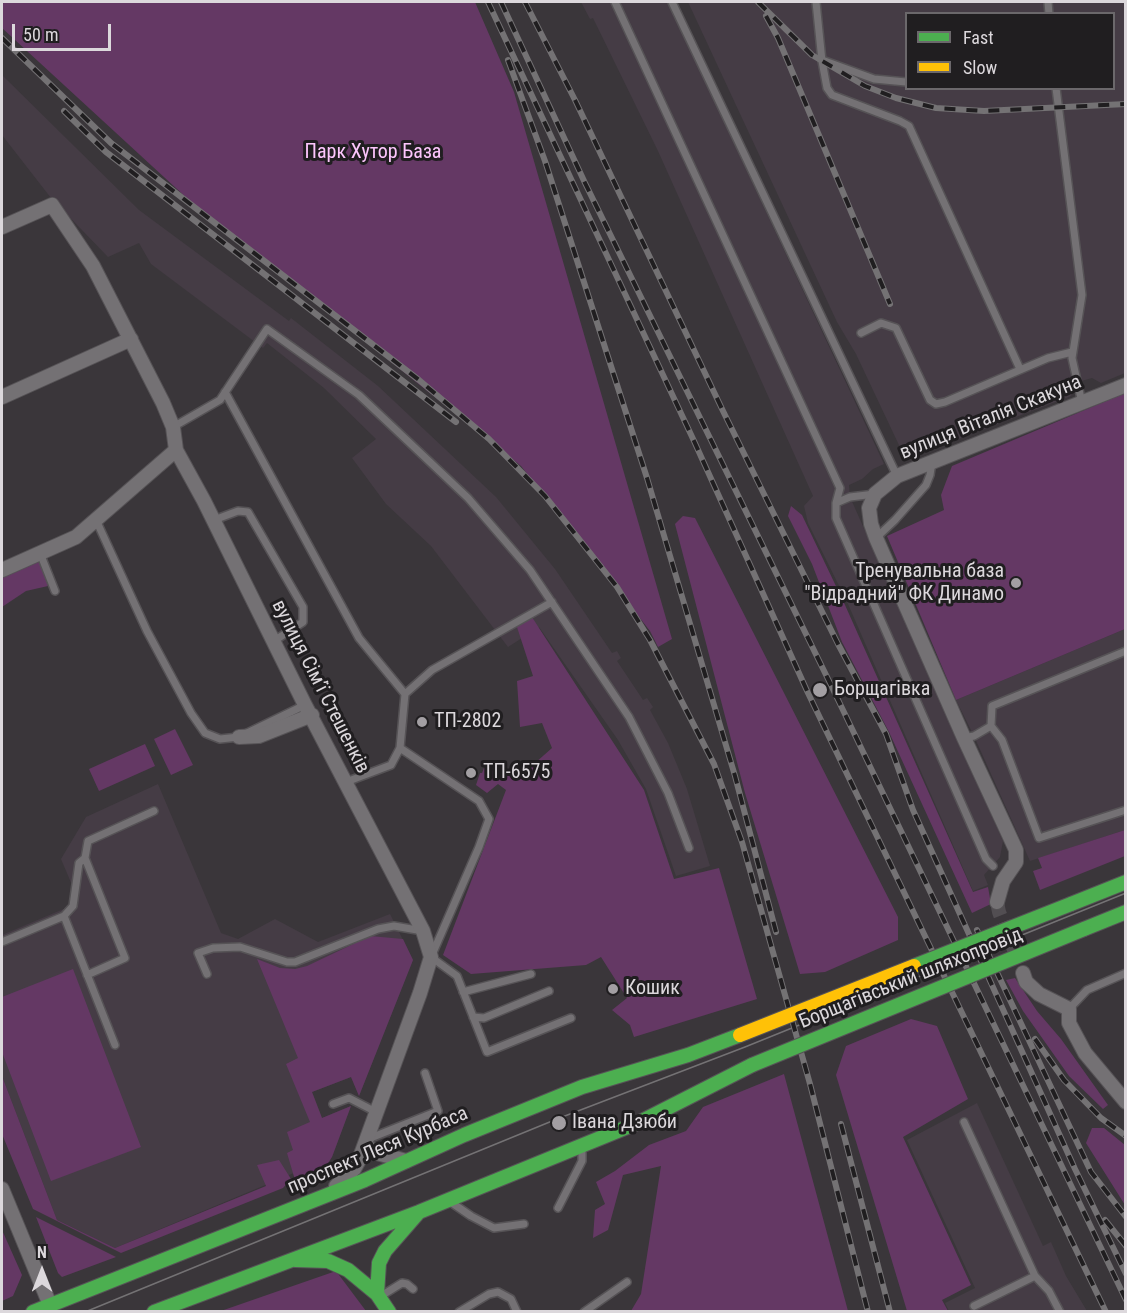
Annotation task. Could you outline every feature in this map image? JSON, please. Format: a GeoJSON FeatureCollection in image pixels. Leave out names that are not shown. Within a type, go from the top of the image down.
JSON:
{"type":"FeatureCollection","features":[{"type":"Feature","properties":{"kind":"main road","name":"Борщагівський шляхопровід"},"geometry":{"type":"LineString","coordinates":[[740,1035],[1125,882]]}},
{"type":"Feature","properties":{"kind":"main road","name":"Борщагівський шляхопровід"},"geometry":{"type":"LineString","coordinates":[[582,1145],[642,1121],[752,1065],[1125,912]]}},
{"type":"Feature","properties":{"kind":"main road","name":"проспект Леся Курбаса"},"geometry":{"type":"LineString","coordinates":[[33,1311],[328,1195],[464,1135],[582,1087],[688,1055],[740,1035]]}},
{"type":"Feature","properties":{"kind":"main road"},"geometry":{"type":"LineString","coordinates":[[154,1311],[420,1212],[582,1145]]}},
{"type":"Feature","properties":{"kind":"main road"},"geometry":{"type":"LineString","coordinates":[[378,1296],[379,1263],[385,1251],[420,1212]]}},
{"type":"Feature","properties":{"kind":"main road"},"geometry":{"type":"LineString","coordinates":[[292,1260],[339,1265],[378,1296],[389,1311]]}},
{"type":"Feature","properties":{"kind":"street","name":"вулиця Сімʼї Стешенків"},"geometry":{"type":"LineString","coordinates":[[2,227],[51,205],[93,266],[173,427],[176,450],[214,520],[308,710],[423,931],[431,957]]}},
{"type":"Feature","properties":{"kind":"street"},"geometry":{"type":"LineString","coordinates":[[2,397],[131,339]]}},
{"type":"Feature","properties":{"kind":"street","name":"вулиця Віталія Скакуна"},"geometry":{"type":"LineString","coordinates":[[875,494],[897,476],[1125,385]]}},
{"type":"Feature","properties":{"kind":"street"},"geometry":{"type":"LineString","coordinates":[[2,570],[76,537],[176,450]]}},
{"type":"Feature","properties":{"kind":"street"},"geometry":{"type":"LineString","coordinates":[[875,494],[870,508],[871,524],[876,538],[1016,850],[1016,862],[1003,881],[997,902]]}},
{"type":"Feature","properties":{"kind":"street"},"geometry":{"type":"LineString","coordinates":[[239,737],[259,736],[308,710]]}},
{"type":"Feature","properties":{"kind":"street"},"geometry":{"type":"LineString","coordinates":[[328,1195],[354,1168],[420,993],[431,957]]}},
{"type":"Feature","properties":{"kind":"street"},"geometry":{"type":"LineString","coordinates":[[1023,973],[1026,982],[1039,994],[1069,1009],[1069,1023],[1085,1053],[1124,1099]]}},
{"type":"Feature","properties":{"kind":"street"},"geometry":{"type":"LineString","coordinates":[[365,1142],[377,1153],[406,1161]]}},
{"type":"Feature","properties":{"kind":"street"},"geometry":{"type":"LineString","coordinates":[[2,1189],[50,1305]]}},
{"type":"Feature","properties":{"kind":"street"},"geometry":{"type":"LineString","coordinates":[[184,1311],[203,1292]]}},
{"type":"Feature","properties":{"kind":"lane"},"geometry":{"type":"LineString","coordinates":[[615,2],[840,488],[836,503],[836,518],[986,859],[993,866]]}},
{"type":"Feature","properties":{"kind":"lane"},"geometry":{"type":"LineString","coordinates":[[672,2],[897,476]]}},
{"type":"Feature","properties":{"kind":"lane"},"geometry":{"type":"LineString","coordinates":[[816,2],[827,87],[832,95],[909,126],[1020,369]]}},
{"type":"Feature","properties":{"kind":"lane"},"geometry":{"type":"LineString","coordinates":[[822,60],[874,79],[905,82]]}},
{"type":"Feature","properties":{"kind":"lane"},"geometry":{"type":"LineString","coordinates":[[1056,90],[1082,295],[1072,352],[1082,403]]}},
{"type":"Feature","properties":{"kind":"lane"},"geometry":{"type":"LineString","coordinates":[[861,333],[881,323],[896,328],[930,400],[936,404],[1048,358],[1072,352]]}},
{"type":"Feature","properties":{"kind":"lane"},"geometry":{"type":"LineString","coordinates":[[173,427],[220,400],[267,329],[359,395],[460,490],[530,570],[629,717],[668,793],[689,848]]}},
{"type":"Feature","properties":{"kind":"lane"},"geometry":{"type":"LineString","coordinates":[[225,392],[359,638],[405,694]]}},
{"type":"Feature","properties":{"kind":"lane"},"geometry":{"type":"LineString","coordinates":[[876,538],[926,485],[932,461]]}},
{"type":"Feature","properties":{"kind":"lane"},"geometry":{"type":"LineString","coordinates":[[836,503],[850,497],[875,494]]}},
{"type":"Feature","properties":{"kind":"lane"},"geometry":{"type":"LineString","coordinates":[[214,520],[238,511],[248,512],[303,607],[303,622],[274,641]]}},
{"type":"Feature","properties":{"kind":"lane"},"geometry":{"type":"LineString","coordinates":[[96,520],[147,631],[191,713],[205,733],[220,739],[239,737]]}},
{"type":"Feature","properties":{"kind":"lane"},"geometry":{"type":"LineString","coordinates":[[40,553],[55,591]]}},
{"type":"Feature","properties":{"kind":"lane"},"geometry":{"type":"LineString","coordinates":[[346,782],[391,765],[400,748],[405,694],[432,670],[552,602]]}},
{"type":"Feature","properties":{"kind":"lane"},"geometry":{"type":"LineString","coordinates":[[1125,651],[992,706],[991,726],[1002,740],[1039,838],[1125,810]]}},
{"type":"Feature","properties":{"kind":"lane"},"geometry":{"type":"LineString","coordinates":[[964,738],[974,736],[991,726]]}},
{"type":"Feature","properties":{"kind":"lane"},"geometry":{"type":"LineString","coordinates":[[400,748],[479,801],[489,819],[431,957],[457,976],[487,1052],[571,1018]]}},
{"type":"Feature","properties":{"kind":"lane"},"geometry":{"type":"LineString","coordinates":[[87,975],[125,958],[85,858],[88,840],[154,811]]}},
{"type":"Feature","properties":{"kind":"lane"},"geometry":{"type":"LineString","coordinates":[[2,942],[64,916],[73,906],[79,863],[85,858]]}},
{"type":"Feature","properties":{"kind":"lane"},"geometry":{"type":"LineString","coordinates":[[64,916],[115,1045]]}},
{"type":"Feature","properties":{"kind":"lane"},"geometry":{"type":"LineString","coordinates":[[207,974],[198,953],[213,948],[240,947],[286,962],[296,962],[378,929],[394,926],[423,931]]}},
{"type":"Feature","properties":{"kind":"lane"},"geometry":{"type":"LineString","coordinates":[[1069,1009],[1087,990],[1125,973]]}},
{"type":"Feature","properties":{"kind":"lane"},"geometry":{"type":"LineString","coordinates":[[463,992],[531,974]]}},
{"type":"Feature","properties":{"kind":"lane"},"geometry":{"type":"LineString","coordinates":[[473,1017],[484,1018],[549,991]]}},
{"type":"Feature","properties":{"kind":"lane"},"geometry":{"type":"LineString","coordinates":[[365,1142],[438,1111],[425,1073]]}},
{"type":"Feature","properties":{"kind":"lane"},"geometry":{"type":"LineString","coordinates":[[333,1104],[348,1098],[376,1112]]}},
{"type":"Feature","properties":{"kind":"lane"},"geometry":{"type":"LineString","coordinates":[[964,1122],[1035,1276],[1049,1291],[1060,1311]]}},
{"type":"Feature","properties":{"kind":"lane"},"geometry":{"type":"LineString","coordinates":[[558,1208],[582,1161],[582,1145]]}},
{"type":"Feature","properties":{"kind":"lane"},"geometry":{"type":"LineString","coordinates":[[448,1200],[494,1228],[524,1224]]}},
{"type":"Feature","properties":{"kind":"lane"},"geometry":{"type":"LineString","coordinates":[[974,1306],[1035,1276]]}},
{"type":"Feature","properties":{"kind":"lane"},"geometry":{"type":"LineString","coordinates":[[584,1311],[627,1282]]}},
{"type":"Feature","properties":{"kind":"lane"},"geometry":{"type":"LineString","coordinates":[[378,1296],[402,1283],[413,1289]]}},
{"type":"Feature","properties":{"kind":"lane"},"geometry":{"type":"LineString","coordinates":[[459,1311],[489,1294],[498,1292],[511,1299],[517,1311]]}},
{"type":"Feature","properties":{"kind":"shaded area"},"geometry":{"type":"Polygon","coordinates":[[[581,2],[668,2],[884,464],[849,485],[850,497],[1003,841],[1000,857],[984,875],[988,885],[973,891],[848,604],[808,523],[804,506],[813,496],[658,151],[593,18],[590,19],[581,2]]]}},
{"type":"Feature","properties":{"kind":"shaded area"},"geometry":{"type":"Polygon","coordinates":[[[688,2],[1125,2],[1125,373],[1101,383],[1092,378],[1078,382],[1071,396],[906,460],[856,354],[837,322],[688,2]]]}},
{"type":"Feature","properties":{"kind":"shaded area"},"geometry":{"type":"Polygon","coordinates":[[[2,75],[139,210],[289,321],[291,318],[378,386],[496,497],[555,569],[612,653],[617,651],[621,658],[617,661],[643,700],[647,698],[653,707],[650,710],[668,743],[687,789],[710,866],[676,876],[646,789],[618,740],[539,627],[508,647],[431,546],[386,504],[352,458],[376,439],[324,388],[267,343],[263,348],[151,264],[139,243],[108,257],[51,198],[2,135],[2,75]]]}},
{"type":"Feature","properties":{"kind":"shaded area"},"geometry":{"type":"Polygon","coordinates":[[[1125,629],[1125,830],[1030,861],[956,700],[1125,629]]]}},
{"type":"Feature","properties":{"kind":"shaded area"},"geometry":{"type":"Polygon","coordinates":[[[158,784],[221,933],[238,939],[275,919],[318,942],[390,914],[413,960],[359,1096],[351,1077],[312,1092],[322,1118],[351,1106],[332,1157],[115,1248],[57,1220],[2,1076],[2,935],[66,908],[72,900],[72,885],[61,859],[86,817],[158,784]]]}},
{"type":"Feature","properties":{"kind":"shaded area"},"geometry":{"type":"Polygon","coordinates":[[[977,1103],[1043,1246],[1051,1242],[1066,1276],[1087,1311],[949,1311],[945,1303],[975,1288],[907,1140],[977,1103]]]}},
{"type":"Feature","properties":{"kind":"green space","name":"Парк Хутор База"},"geometry":{"type":"Polygon","coordinates":[[[2,2],[475,2],[514,92],[672,639],[658,647],[650,631],[521,466],[190,201],[2,28],[2,2]]]}},
{"type":"Feature","properties":{"kind":"green space","name":"Тренувальна база \"Відрадний\" ФК Динамо"},"geometry":{"type":"Polygon","coordinates":[[[1125,393],[1125,629],[956,700],[887,536],[944,510],[941,495],[952,466],[1125,393]]]}},
{"type":"Feature","properties":{"kind":"green space"},"geometry":{"type":"Polygon","coordinates":[[[791,506],[802,515],[845,605],[973,892],[988,887],[991,904],[972,913],[889,732],[842,642],[812,564],[788,516],[791,506]]]}},
{"type":"Feature","properties":{"kind":"green space"},"geometry":{"type":"Polygon","coordinates":[[[683,516],[695,518],[898,917],[898,940],[825,972],[800,974],[745,793],[675,524],[683,516]]]}},
{"type":"Feature","properties":{"kind":"green space"},"geometry":{"type":"Polygon","coordinates":[[[39,559],[48,586],[26,591],[2,607],[2,578],[39,559]]]}},
{"type":"Feature","properties":{"kind":"green space"},"geometry":{"type":"Polygon","coordinates":[[[528,611],[644,790],[674,879],[719,868],[757,999],[634,1037],[630,1025],[612,1010],[627,998],[601,957],[586,965],[471,974],[443,955],[506,790],[498,784],[487,793],[476,785],[480,773],[484,768],[498,772],[527,773],[526,771],[552,748],[542,723],[520,727],[517,681],[533,676],[516,624],[528,611]]]}},
{"type":"Feature","properties":{"kind":"green space"},"geometry":{"type":"Polygon","coordinates":[[[175,729],[193,765],[171,775],[154,739],[175,729]]]}},
{"type":"Feature","properties":{"kind":"green space"},"geometry":{"type":"Polygon","coordinates":[[[145,744],[155,766],[99,791],[89,769],[145,744]]]}},
{"type":"Feature","properties":{"kind":"green space"},"geometry":{"type":"Polygon","coordinates":[[[1125,830],[1125,856],[1040,890],[1033,871],[1042,868],[1038,858],[1125,830]]]}},
{"type":"Feature","properties":{"kind":"green space"},"geometry":{"type":"Polygon","coordinates":[[[370,936],[403,939],[413,960],[359,1096],[351,1077],[312,1092],[322,1118],[351,1106],[332,1157],[325,1168],[295,1180],[287,1153],[293,1150],[287,1132],[310,1122],[286,1064],[298,1058],[257,959],[280,968],[295,969],[307,966],[370,936]]]}},
{"type":"Feature","properties":{"kind":"green space"},"geometry":{"type":"Polygon","coordinates":[[[73,969],[141,1147],[51,1181],[2,1052],[2,997],[73,969]]]}},
{"type":"Feature","properties":{"kind":"green space"},"geometry":{"type":"Polygon","coordinates":[[[1015,978],[1108,1105],[1103,1109],[1069,1076],[1023,1011],[1006,980],[1015,978]]]}},
{"type":"Feature","properties":{"kind":"green space"},"geometry":{"type":"Polygon","coordinates":[[[911,1019],[937,1026],[968,1099],[903,1137],[971,1285],[942,1300],[948,1311],[907,1311],[836,1075],[846,1046],[911,1019]]]}},
{"type":"Feature","properties":{"kind":"green space"},"geometry":{"type":"Polygon","coordinates":[[[784,1074],[848,1311],[631,1311],[641,1294],[661,1166],[623,1175],[608,1230],[593,1238],[595,1210],[605,1204],[596,1182],[615,1171],[649,1145],[686,1131],[703,1107],[784,1074]]]}},
{"type":"Feature","properties":{"kind":"green space"},"geometry":{"type":"Polygon","coordinates":[[[2,1076],[57,1220],[115,1248],[266,1186],[257,1165],[279,1160],[291,1179],[283,1188],[121,1253],[33,1209],[2,1134],[2,1076]]]}},
{"type":"Feature","properties":{"kind":"green space"},"geometry":{"type":"Polygon","coordinates":[[[1092,1128],[1104,1128],[1125,1145],[1125,1205],[1086,1143],[1092,1128]]]}},
{"type":"Feature","properties":{"kind":"green space"},"geometry":{"type":"Polygon","coordinates":[[[36,1217],[116,1257],[62,1277],[58,1273],[36,1217]]]}},
{"type":"Feature","properties":{"kind":"green space"},"geometry":{"type":"Polygon","coordinates":[[[2,1230],[22,1275],[13,1296],[2,1301],[2,1230]]]}},
{"type":"Feature","properties":{"kind":"green space"},"geometry":{"type":"Polygon","coordinates":[[[336,1271],[366,1311],[218,1312],[336,1271]]]}},
{"type":"Feature","properties":{"kind":"tunnel"},"geometry":{"type":"LineString","coordinates":[[997,902],[1019,962]]}},
{"type":"Feature","properties":{"kind":"tram line"},"geometry":{"type":"LineString","coordinates":[[85,1312],[557,1119],[745,1047],[1126,893]]}},
{"type":"Feature","properties":{"kind":"railway"},"geometry":{"type":"LineString","coordinates":[[488,2],[694,441],[808,693],[1106,1312]]}},
{"type":"Feature","properties":{"kind":"railway"},"geometry":{"type":"LineString","coordinates":[[501,2],[585,183],[830,683],[1126,1300]]}},
{"type":"Feature","properties":{"kind":"railway"},"geometry":{"type":"LineString","coordinates":[[525,2],[575,100],[723,411],[838,644],[886,734],[913,810],[1075,1169],[1126,1274]]}},
{"type":"Feature","properties":{"kind":"railway"},"geometry":{"type":"LineString","coordinates":[[758,2],[812,55],[865,86],[896,98],[936,108],[984,111],[1126,104]]}},
{"type":"Feature","properties":{"kind":"railway"},"geometry":{"type":"LineString","coordinates":[[766,16],[778,38],[890,304]]}},
{"type":"Feature","properties":{"kind":"railway"},"geometry":{"type":"LineString","coordinates":[[2,38],[111,143],[419,380],[489,439],[545,496],[617,587],[650,640],[714,764],[742,842],[810,1084],[868,1312]]}},
{"type":"Feature","properties":{"kind":"railway"},"geometry":{"type":"LineString","coordinates":[[508,60],[545,161],[647,478],[735,776],[776,932]]}},
{"type":"Feature","properties":{"kind":"railway"},"geometry":{"type":"LineString","coordinates":[[64,111],[106,152],[456,422]]}},
{"type":"Feature","properties":{"kind":"railway"},"geometry":{"type":"LineString","coordinates":[[977,930],[1091,1172],[1126,1217]]}},
{"type":"Feature","properties":{"kind":"railway"},"geometry":{"type":"LineString","coordinates":[[1035,1039],[1064,1080],[1101,1118],[1126,1136]]}},
{"type":"Feature","properties":{"kind":"railway"},"geometry":{"type":"LineString","coordinates":[[841,1124],[890,1312]]}},
{"type":"Feature","properties":{"kind":"railway"},"geometry":{"type":"LineString","coordinates":[[1105,1220],[1126,1246]]}},
{"type":"Feature","properties":{"kind":"traffic: fast"},"geometry":{"type":"LineString","coordinates":[[1071,904],[1126,882]]}},
{"type":"Feature","properties":{"kind":"traffic: fast"},"geometry":{"type":"LineString","coordinates":[[914,966],[1071,904]]}},
{"type":"Feature","properties":{"kind":"traffic: fast"},"geometry":{"type":"LineString","coordinates":[[1084,929],[1126,912]]}},
{"type":"Feature","properties":{"kind":"traffic: fast"},"geometry":{"type":"LineString","coordinates":[[752,1065],[1084,929]]}},
{"type":"Feature","properties":{"kind":"traffic: fast"},"geometry":{"type":"LineString","coordinates":[[33,1312],[365,1180],[464,1135],[582,1087],[688,1055],[740,1035]]}},
{"type":"Feature","properties":{"kind":"traffic: fast"},"geometry":{"type":"LineString","coordinates":[[154,1312],[419,1212],[642,1121],[752,1065]]}},
{"type":"Feature","properties":{"kind":"traffic: fast"},"geometry":{"type":"LineString","coordinates":[[377,1294],[379,1263],[385,1251],[419,1212]]}},
{"type":"Feature","properties":{"kind":"traffic: fast"},"geometry":{"type":"LineString","coordinates":[[295,1260],[328,1261],[348,1270],[377,1294],[389,1312]]}},
{"type":"Feature","properties":{"kind":"traffic: slow"},"geometry":{"type":"LineString","coordinates":[[740,1035],[914,966]]}},
{"type":"Feature","properties":{"kind":"place","name":"Тренувальна база \"Відрадний\" ФК Динамо"},"geometry":{"type":"Point","coordinates":[1016,583]}},
{"type":"Feature","properties":{"kind":"place","name":"Борщагівка"},"geometry":{"type":"Point","coordinates":[820,690]}},
{"type":"Feature","properties":{"kind":"place","name":"ТП-2802"},"geometry":{"type":"Point","coordinates":[422,722]}},
{"type":"Feature","properties":{"kind":"place","name":"ТП-6575"},"geometry":{"type":"Point","coordinates":[471,773]}},
{"type":"Feature","properties":{"kind":"place","name":"Кошик"},"geometry":{"type":"Point","coordinates":[613,989]}},
{"type":"Feature","properties":{"kind":"place","name":"Івана Дзюби"},"geometry":{"type":"Point","coordinates":[559,1123]}}]}
